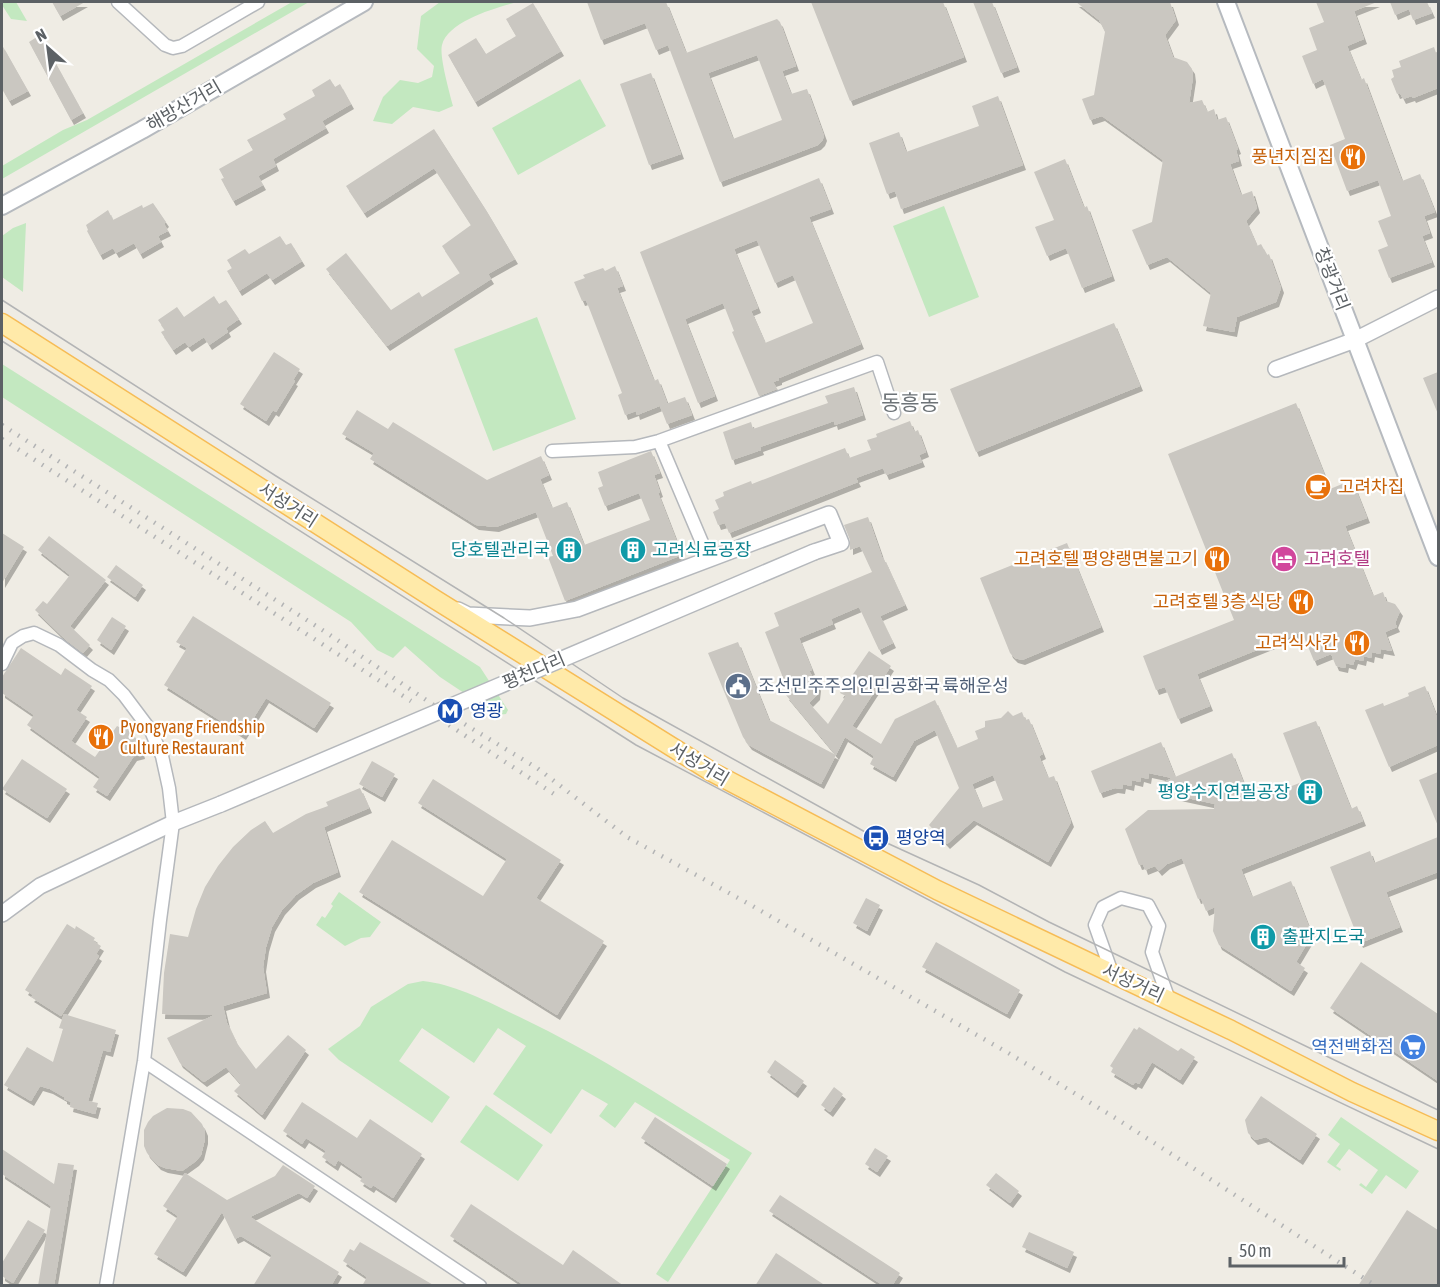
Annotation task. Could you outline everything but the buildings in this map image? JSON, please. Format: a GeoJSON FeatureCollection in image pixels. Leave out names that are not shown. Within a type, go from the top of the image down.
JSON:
{"type":"FeatureCollection","features":[{"type":"Feature","properties":{"kind":"main road","name":"해방산거리"},"geometry":{"type":"LineString","coordinates":[[2,206],[142,130],[364,2]]}},
{"type":"Feature","properties":{"kind":"main road","name":"창광거리"},"geometry":{"type":"LineString","coordinates":[[1226,2],[1438,557]]}},
{"type":"Feature","properties":{"kind":"main road","name":"서성거리"},"geometry":{"type":"LineString","coordinates":[[2,323],[436,600],[712,772],[937,890],[1169,1000],[1352,1092],[1438,1131]]}},
{"type":"Feature","properties":{"kind":"street"},"geometry":{"type":"LineString","coordinates":[[118,2],[165,45],[173,48],[182,46],[258,2]]}},
{"type":"Feature","properties":{"kind":"street"},"geometry":{"type":"LineString","coordinates":[[1276,369],[1355,340],[1438,298]]}},
{"type":"Feature","properties":{"kind":"street"},"geometry":{"type":"LineString","coordinates":[[552,451],[635,447],[659,441],[877,362],[894,413]]}},
{"type":"Feature","properties":{"kind":"street"},"geometry":{"type":"LineString","coordinates":[[436,600],[468,615],[530,618],[577,609],[709,559],[659,441]]}},
{"type":"Feature","properties":{"kind":"street","name":"평천다리"},"geometry":{"type":"LineString","coordinates":[[2,914],[40,886],[173,823],[814,552],[841,543],[829,514],[709,559]]}},
{"type":"Feature","properties":{"kind":"street"},"geometry":{"type":"LineString","coordinates":[[2,664],[12,643],[23,636],[34,633],[58,645],[109,680],[124,695],[151,731],[162,756],[169,788],[173,823],[144,1061],[106,1286]]}},
{"type":"Feature","properties":{"kind":"street"},"geometry":{"type":"LineString","coordinates":[[1112,973],[1095,925],[1103,907],[1121,898],[1148,905],[1159,926],[1152,952],[1169,1000]]}},
{"type":"Feature","properties":{"kind":"street"},"geometry":{"type":"LineString","coordinates":[[144,1061],[480,1286]]}},
{"type":"Feature","properties":{"kind":"green space"},"geometry":{"type":"Polygon","coordinates":[[[2,2],[16,2],[27,21],[11,19],[2,2]]]}},
{"type":"Feature","properties":{"kind":"green space"},"geometry":{"type":"Polygon","coordinates":[[[292,2],[309,2],[2,179],[2,166],[63,130],[87,120],[292,2]]]}},
{"type":"Feature","properties":{"kind":"green space"},"geometry":{"type":"Polygon","coordinates":[[[440,2],[517,2],[463,22],[446,37],[441,50],[453,106],[439,112],[413,107],[392,124],[373,121],[383,97],[400,80],[418,83],[432,77],[434,66],[417,49],[421,16],[440,2]]]}},
{"type":"Feature","properties":{"kind":"green space"},"geometry":{"type":"Polygon","coordinates":[[[580,79],[606,126],[518,175],[492,128],[580,79]]]}},
{"type":"Feature","properties":{"kind":"green space"},"geometry":{"type":"Polygon","coordinates":[[[944,206],[979,297],[929,317],[893,226],[944,206]]]}},
{"type":"Feature","properties":{"kind":"green space"},"geometry":{"type":"Polygon","coordinates":[[[26,223],[23,292],[2,277],[2,236],[26,223]]]}},
{"type":"Feature","properties":{"kind":"green space"},"geometry":{"type":"Polygon","coordinates":[[[537,317],[576,419],[493,451],[454,349],[537,317]]]}},
{"type":"Feature","properties":{"kind":"green space"},"geometry":{"type":"Polygon","coordinates":[[[2,364],[480,667],[508,710],[506,714],[497,715],[440,677],[405,646],[393,658],[377,650],[351,622],[2,397],[2,364]]]}},
{"type":"Feature","properties":{"kind":"green space"},"geometry":{"type":"Polygon","coordinates":[[[339,892],[381,922],[370,937],[361,938],[345,946],[316,925],[322,916],[325,918],[339,892]]]}},
{"type":"Feature","properties":{"kind":"green space"},"geometry":{"type":"Polygon","coordinates":[[[423,981],[445,985],[467,993],[541,1027],[633,1079],[752,1153],[668,1282],[656,1274],[730,1160],[635,1102],[615,1128],[599,1116],[608,1104],[582,1089],[551,1134],[493,1094],[526,1046],[498,1028],[474,1063],[422,1028],[399,1061],[450,1097],[432,1123],[339,1060],[328,1049],[360,1026],[371,1007],[408,984],[423,981]]]}},
{"type":"Feature","properties":{"kind":"green space"},"geometry":{"type":"Polygon","coordinates":[[[486,1105],[543,1145],[518,1181],[460,1142],[486,1105]]]}},
{"type":"Feature","properties":{"kind":"green space"},"geometry":{"type":"Polygon","coordinates":[[[1341,1117],[1419,1171],[1406,1189],[1386,1175],[1372,1194],[1359,1185],[1361,1183],[1366,1187],[1378,1170],[1349,1149],[1336,1166],[1341,1169],[1340,1171],[1327,1162],[1340,1144],[1328,1135],[1341,1117]]]}},
{"type":"Feature","properties":{"kind":"tram line"},"geometry":{"type":"LineString","coordinates":[[2,300],[276,476],[504,618],[623,698],[876,838],[979,885],[1049,922],[1438,1110]]}},
{"type":"Feature","properties":{"kind":"tram line"},"geometry":{"type":"LineString","coordinates":[[2,341],[636,745],[1065,972],[1438,1149]]}},
{"type":"Feature","properties":{"kind":"railway"},"geometry":{"type":"LineString","coordinates":[[2,425],[327,633],[438,708],[537,768],[627,837],[749,904],[1010,1054],[1117,1119],[1376,1286]]}},
{"type":"Feature","properties":{"kind":"railway"},"geometry":{"type":"LineString","coordinates":[[2,439],[411,701]]}},
{"type":"Feature","properties":{"kind":"railway"},"geometry":{"type":"LineString","coordinates":[[449,725],[557,796]]}},
{"type":"Feature","properties":{"kind":"place","name":"풍년지짐집"},"geometry":{"type":"Point","coordinates":[1353,157]}},
{"type":"Feature","properties":{"kind":"place","name":"고려차집"},"geometry":{"type":"Point","coordinates":[1318,487]}},
{"type":"Feature","properties":{"kind":"place","name":"당호텔관리국"},"geometry":{"type":"Point","coordinates":[569,550]}},
{"type":"Feature","properties":{"kind":"place","name":"고려식료공장"},"geometry":{"type":"Point","coordinates":[633,550]}},
{"type":"Feature","properties":{"kind":"place","name":"고려호텔 평양랭면불고기"},"geometry":{"type":"Point","coordinates":[1217,559]}},
{"type":"Feature","properties":{"kind":"place","name":"고려호텔"},"geometry":{"type":"Point","coordinates":[1284,559]}},
{"type":"Feature","properties":{"kind":"place","name":"고려호텔 3층 식당"},"geometry":{"type":"Point","coordinates":[1301,602]}},
{"type":"Feature","properties":{"kind":"place","name":"고려식사칸"},"geometry":{"type":"Point","coordinates":[1357,643]}},
{"type":"Feature","properties":{"kind":"place","name":"조선민주주의인민공화국 륙해운성"},"geometry":{"type":"Point","coordinates":[738,686]}},
{"type":"Feature","properties":{"kind":"place","name":"영광"},"geometry":{"type":"Point","coordinates":[450,711]}},
{"type":"Feature","properties":{"kind":"place","name":"Pyongyang Friendship Culture Restaurant"},"geometry":{"type":"Point","coordinates":[101,737]}},
{"type":"Feature","properties":{"kind":"place","name":"평양수지연필공장"},"geometry":{"type":"Point","coordinates":[1310,792]}},
{"type":"Feature","properties":{"kind":"place","name":"평양역"},"geometry":{"type":"Point","coordinates":[876,838]}},
{"type":"Feature","properties":{"kind":"place","name":"출판지도국"},"geometry":{"type":"Point","coordinates":[1263,937]}},
{"type":"Feature","properties":{"kind":"place","name":"역전백화점"},"geometry":{"type":"Point","coordinates":[1413,1047]}},
{"type":"Feature","properties":{"kind":"district","name":"동흥동"},"geometry":{"type":"Point","coordinates":[910,403]}}]}
